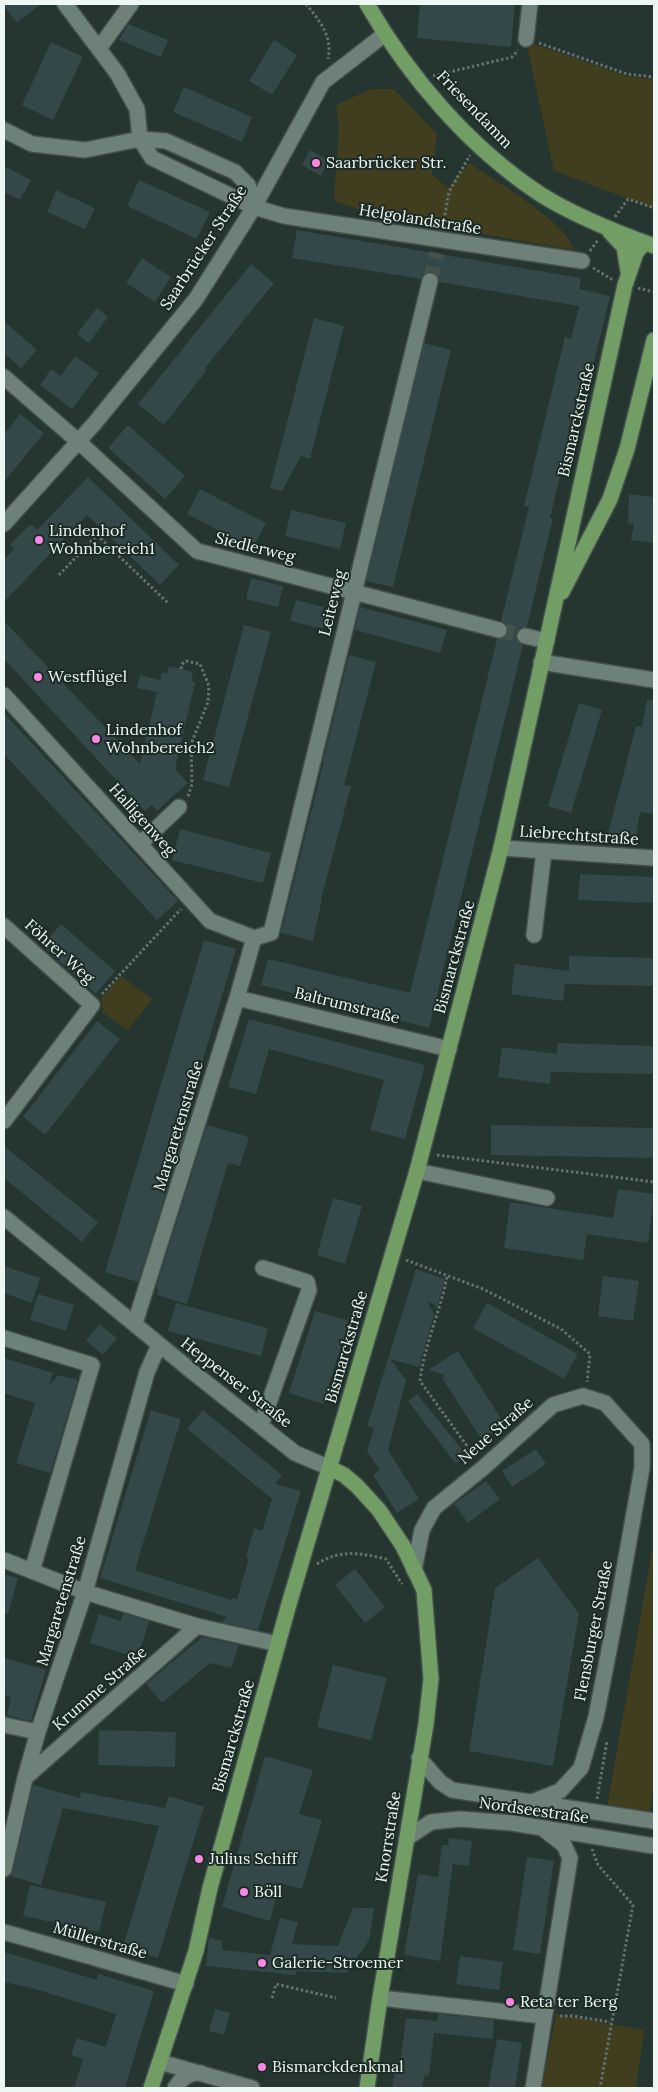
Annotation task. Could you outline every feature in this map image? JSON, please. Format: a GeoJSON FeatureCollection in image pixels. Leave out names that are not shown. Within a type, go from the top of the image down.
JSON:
{"type":"FeatureCollection","features":[{"type":"Feature","properties":{"kind":"main road","name":"Friesendamm"},"geometry":{"type":"LineString","coordinates":[[367,4],[385,34],[439,104],[487,154],[541,194],[607,228],[649,244]]}},
{"type":"Feature","properties":{"kind":"main road","name":"Friesendamm"},"geometry":{"type":"LineString","coordinates":[[607,228],[624,247],[628,271]]}},
{"type":"Feature","properties":{"kind":"main road","name":"Bismarckstraße"},"geometry":{"type":"LineString","coordinates":[[151,2088],[196,1951],[210,1888],[278,1644],[422,1153],[501,848],[628,271],[636,253],[649,244]]}},
{"type":"Feature","properties":{"kind":"main road","name":"Bismarckstraße"},"geometry":{"type":"LineString","coordinates":[[553,609],[610,499],[627,449],[654,340]]}},
{"type":"Feature","properties":{"kind":"main road","name":"Heppenser Straße"},"geometry":{"type":"LineString","coordinates":[[330,1468],[344,1475],[357,1486],[378,1510],[403,1546],[424,1590]]}},
{"type":"Feature","properties":{"kind":"main road","name":"Knorrstraße"},"geometry":{"type":"LineString","coordinates":[[367,2088],[431,1679],[424,1590]]}},
{"type":"Feature","properties":{"kind":"street"},"geometry":{"type":"LineString","coordinates":[[65,4],[100,47],[117,73],[137,109],[140,139]]}},
{"type":"Feature","properties":{"kind":"street"},"geometry":{"type":"LineString","coordinates":[[100,47],[131,4]]}},
{"type":"Feature","properties":{"kind":"street"},"geometry":{"type":"LineString","coordinates":[[524,43],[530,4]]}},
{"type":"Feature","properties":{"kind":"street","name":"Saarbrücker Straße"},"geometry":{"type":"LineString","coordinates":[[4,524],[79,442],[196,299],[254,207],[323,82],[385,34]]}},
{"type":"Feature","properties":{"kind":"street"},"geometry":{"type":"LineString","coordinates":[[4,130],[32,144],[85,150],[140,139],[166,141],[236,172],[248,185],[254,207]]}},
{"type":"Feature","properties":{"kind":"street","name":"Helgolandstraße"},"geometry":{"type":"LineString","coordinates":[[140,139],[152,158],[254,207],[302,219],[438,247],[582,261]]}},
{"type":"Feature","properties":{"kind":"street","name":"Leiteweg"},"geometry":{"type":"LineString","coordinates":[[254,938],[271,933],[430,281]]}},
{"type":"Feature","properties":{"kind":"street","name":"Siedlerweg"},"geometry":{"type":"LineString","coordinates":[[4,377],[79,442],[197,551],[499,630]]}},
{"type":"Feature","properties":{"kind":"street"},"geometry":{"type":"LineString","coordinates":[[525,636],[546,641]]}},
{"type":"Feature","properties":{"kind":"street"},"geometry":{"type":"LineString","coordinates":[[541,662],[654,680]]}},
{"type":"Feature","properties":{"kind":"street","name":"Halligenweg"},"geometry":{"type":"LineString","coordinates":[[4,695],[210,921],[254,938]]}},
{"type":"Feature","properties":{"kind":"street"},"geometry":{"type":"LineString","coordinates":[[140,844],[179,807]]}},
{"type":"Feature","properties":{"kind":"street","name":"Liebrechtstraße"},"geometry":{"type":"LineString","coordinates":[[501,848],[654,858]]}},
{"type":"Feature","properties":{"kind":"street"},"geometry":{"type":"LineString","coordinates":[[534,934],[544,851]]}},
{"type":"Feature","properties":{"kind":"street","name":"Föhrer Weg"},"geometry":{"type":"LineString","coordinates":[[4,926],[92,1005]]}},
{"type":"Feature","properties":{"kind":"street","name":"Margaretenstraße"},"geometry":{"type":"LineString","coordinates":[[135,1324],[254,938]]}},
{"type":"Feature","properties":{"kind":"street","name":"Baltrumstraße"},"geometry":{"type":"LineString","coordinates":[[237,998],[449,1049]]}},
{"type":"Feature","properties":{"kind":"street"},"geometry":{"type":"LineString","coordinates":[[4,1121],[92,1005]]}},
{"type":"Feature","properties":{"kind":"street"},"geometry":{"type":"LineString","coordinates":[[417,1170],[547,1198]]}},
{"type":"Feature","properties":{"kind":"street","name":"Heppenser Straße"},"geometry":{"type":"LineString","coordinates":[[4,1217],[159,1345],[295,1453],[330,1468]]}},
{"type":"Feature","properties":{"kind":"street"},"geometry":{"type":"LineString","coordinates":[[261,1425],[309,1290],[307,1282],[263,1268]]}},
{"type":"Feature","properties":{"kind":"street"},"geometry":{"type":"LineString","coordinates":[[4,1338],[92,1365],[32,1571]]}},
{"type":"Feature","properties":{"kind":"street","name":"Margaretenstraße"},"geometry":{"type":"LineString","coordinates":[[4,1869],[25,1778],[38,1732],[85,1592],[147,1372],[159,1345]]}},
{"type":"Feature","properties":{"kind":"street","name":"Flensburger Straße"},"geometry":{"type":"LineString","coordinates":[[532,1802],[560,1791],[581,1768],[597,1708],[642,1468],[642,1444],[605,1403],[583,1396]]}},
{"type":"Feature","properties":{"kind":"street","name":"Neue Straße"},"geometry":{"type":"LineString","coordinates":[[414,1570],[422,1530],[434,1508],[483,1468],[553,1405],[583,1396]]}},
{"type":"Feature","properties":{"kind":"street"},"geometry":{"type":"LineString","coordinates":[[4,1560],[85,1592],[197,1626],[278,1644]]}},
{"type":"Feature","properties":{"kind":"street","name":"Krumme Straße"},"geometry":{"type":"LineString","coordinates":[[25,1778],[197,1626]]}},
{"type":"Feature","properties":{"kind":"street"},"geometry":{"type":"LineString","coordinates":[[4,1725],[38,1732]]}},
{"type":"Feature","properties":{"kind":"street","name":"Nordseestraße"},"geometry":{"type":"LineString","coordinates":[[419,1758],[440,1782],[452,1790],[652,1821]]}},
{"type":"Feature","properties":{"kind":"street"},"geometry":{"type":"LineString","coordinates":[[631,1843],[634,1818]]}},
{"type":"Feature","properties":{"kind":"street","name":"Nordseestraße"},"geometry":{"type":"LineString","coordinates":[[407,1838],[431,1822],[460,1819],[512,1822],[650,1846]]}},
{"type":"Feature","properties":{"kind":"street"},"geometry":{"type":"LineString","coordinates":[[533,2088],[570,1858],[564,1845],[542,1828]]}},
{"type":"Feature","properties":{"kind":"street","name":"Müllerstraße"},"geometry":{"type":"LineString","coordinates":[[4,1932],[186,1984]]}},
{"type":"Feature","properties":{"kind":"street"},"geometry":{"type":"LineString","coordinates":[[380,1998],[544,2016]]}},
{"type":"Feature","properties":{"kind":"street"},"geometry":{"type":"LineString","coordinates":[[160,2062],[252,2088]]}},
{"type":"Feature","properties":{"kind":"street"},"geometry":{"type":"LineString","coordinates":[[175,2088],[178,2082],[189,2074],[202,2073]]}},
{"type":"Feature","properties":{"kind":"path"},"geometry":{"type":"LineString","coordinates":[[306,4],[326,30],[330,51],[323,82]]}},
{"type":"Feature","properties":{"kind":"path"},"geometry":{"type":"LineString","coordinates":[[420,79],[512,57],[524,43],[627,74],[654,77]]}},
{"type":"Feature","properties":{"kind":"path"},"geometry":{"type":"LineString","coordinates":[[438,247],[449,192],[476,143]]}},
{"type":"Feature","properties":{"kind":"path"},"geometry":{"type":"LineString","coordinates":[[628,199],[654,208]]}},
{"type":"Feature","properties":{"kind":"path"},"geometry":{"type":"LineString","coordinates":[[59,575],[97,534],[168,603]]}},
{"type":"Feature","properties":{"kind":"path"},"geometry":{"type":"LineString","coordinates":[[179,807],[188,797],[192,784],[191,744],[208,702],[209,686],[200,664],[186,661],[182,664],[181,669]]}},
{"type":"Feature","properties":{"kind":"path"},"geometry":{"type":"LineString","coordinates":[[92,1005],[190,900]]}},
{"type":"Feature","properties":{"kind":"path"},"geometry":{"type":"LineString","coordinates":[[422,1153],[654,1182]]}},
{"type":"Feature","properties":{"kind":"path"},"geometry":{"type":"LineString","coordinates":[[391,1255],[483,1289],[561,1329],[590,1354],[589,1375],[583,1396]]}},
{"type":"Feature","properties":{"kind":"path"},"geometry":{"type":"LineString","coordinates":[[447,1276],[420,1382],[483,1468]]}},
{"type":"Feature","properties":{"kind":"path"},"geometry":{"type":"LineString","coordinates":[[314,1570],[318,1563],[342,1553],[386,1559],[406,1590]]}},
{"type":"Feature","properties":{"kind":"path"},"geometry":{"type":"LineString","coordinates":[[594,1812],[599,1786]]}},
{"type":"Feature","properties":{"kind":"path"},"geometry":{"type":"LineString","coordinates":[[590,1836],[592,1855],[598,1865],[633,1905],[600,2088]]}},
{"type":"Feature","properties":{"kind":"path"},"geometry":{"type":"LineString","coordinates":[[272,1998],[276,1984],[336,1998]]}},
{"type":"Feature","properties":{"kind":"path"},"geometry":{"type":"LineString","coordinates":[[544,2016],[573,2016],[611,2022]]}},
{"type":"Feature","properties":{"kind":"shaded area"},"geometry":{"type":"Polygon","coordinates":[[[526,41],[626,76],[654,79],[654,208],[554,171],[526,41]]]}},
{"type":"Feature","properties":{"kind":"shaded area"},"geometry":{"type":"Polygon","coordinates":[[[371,89],[394,89],[437,134],[432,175],[448,188],[469,163],[544,214],[568,239],[574,250],[378,216],[334,201],[339,128],[336,105],[371,89]]]}},
{"type":"Feature","properties":{"kind":"shaded area"},"geometry":{"type":"Polygon","coordinates":[[[121,976],[152,999],[128,1030],[103,1013],[101,999],[121,976]]]}},
{"type":"Feature","properties":{"kind":"shaded area"},"geometry":{"type":"Polygon","coordinates":[[[654,1540],[654,1783],[649,1813],[607,1807],[654,1540]]]}},
{"type":"Feature","properties":{"kind":"shaded area"},"geometry":{"type":"Polygon","coordinates":[[[556,2014],[644,2030],[636,2088],[542,2088],[556,2014]]]}},
{"type":"Feature","properties":{"kind":"building"},"geometry":{"type":"Polygon","coordinates":[[[4,4],[41,4],[17,23],[4,4]]]}},
{"type":"Feature","properties":{"kind":"building"},"geometry":{"type":"Polygon","coordinates":[[[420,4],[515,4],[511,47],[417,38],[420,4]]]}},
{"type":"Feature","properties":{"kind":"building"},"geometry":{"type":"Polygon","coordinates":[[[128,24],[168,40],[161,57],[119,40],[128,24]]]}},
{"type":"Feature","properties":{"kind":"building"},"geometry":{"type":"Polygon","coordinates":[[[274,40],[297,55],[272,95],[249,81],[274,40]]]}},
{"type":"Feature","properties":{"kind":"building"},"geometry":{"type":"Polygon","coordinates":[[[51,42],[83,57],[53,120],[22,105],[51,42]]]}},
{"type":"Feature","properties":{"kind":"building"},"geometry":{"type":"Polygon","coordinates":[[[184,87],[252,117],[242,142],[173,112],[184,87]]]}},
{"type":"Feature","properties":{"kind":"building","name":"Saarbrücker Str."},"geometry":{"type":"Polygon","coordinates":[[[310,150],[329,161],[321,176],[302,165],[310,150]]]}},
{"type":"Feature","properties":{"kind":"building"},"geometry":{"type":"Polygon","coordinates":[[[4,166],[31,180],[20,200],[4,192],[4,166]]]}},
{"type":"Feature","properties":{"kind":"building"},"geometry":{"type":"Polygon","coordinates":[[[139,180],[210,212],[197,239],[127,206],[139,180]]]}},
{"type":"Feature","properties":{"kind":"building"},"geometry":{"type":"Polygon","coordinates":[[[56,190],[95,208],[85,229],[47,212],[56,190]]]}},
{"type":"Feature","properties":{"kind":"building"},"geometry":{"type":"Polygon","coordinates":[[[297,230],[581,278],[579,289],[610,296],[590,379],[584,378],[550,518],[553,518],[527,627],[522,627],[516,633],[516,639],[523,645],[429,1028],[261,985],[268,959],[410,993],[497,639],[505,637],[508,632],[506,624],[501,621],[529,507],[524,506],[565,337],[571,339],[579,306],[439,282],[437,275],[432,272],[424,274],[421,279],[292,258],[297,230]]]}},
{"type":"Feature","properties":{"kind":"building"},"geometry":{"type":"Polygon","coordinates":[[[142,258],[171,277],[155,302],[126,283],[142,258]]]}},
{"type":"Feature","properties":{"kind":"building"},"geometry":{"type":"Polygon","coordinates":[[[251,264],[274,283],[205,368],[207,370],[164,425],[138,404],[251,264]]]}},
{"type":"Feature","properties":{"kind":"building"},"geometry":{"type":"Polygon","coordinates":[[[97,308],[108,317],[89,343],[77,334],[97,308]]]}},
{"type":"Feature","properties":{"kind":"building"},"geometry":{"type":"Polygon","coordinates":[[[314,318],[344,326],[310,459],[301,456],[282,491],[270,488],[314,318]]]}},
{"type":"Feature","properties":{"kind":"building"},"geometry":{"type":"Polygon","coordinates":[[[4,321],[37,350],[21,368],[4,353],[4,321]]]}},
{"type":"Feature","properties":{"kind":"building"},"geometry":{"type":"Polygon","coordinates":[[[424,343],[451,350],[393,587],[366,581],[424,343]]]}},
{"type":"Feature","properties":{"kind":"building"},"geometry":{"type":"Polygon","coordinates":[[[75,356],[99,373],[72,409],[40,385],[51,369],[61,376],[75,356]]]}},
{"type":"Feature","properties":{"kind":"building"},"geometry":{"type":"Polygon","coordinates":[[[20,414],[44,433],[4,482],[4,434],[20,414]]]}},
{"type":"Feature","properties":{"kind":"building"},"geometry":{"type":"Polygon","coordinates":[[[128,425],[185,476],[165,499],[108,448],[128,425]]]}},
{"type":"Feature","properties":{"kind":"building"},"geometry":{"type":"Polygon","coordinates":[[[88,477],[179,565],[160,585],[87,515],[4,602],[4,560],[14,549],[10,545],[31,524],[37,530],[88,477]]]}},
{"type":"Feature","properties":{"kind":"building"},"geometry":{"type":"Polygon","coordinates":[[[200,489],[266,523],[253,548],[187,514],[200,489]]]}},
{"type":"Feature","properties":{"kind":"building"},"geometry":{"type":"Polygon","coordinates":[[[629,494],[654,497],[654,543],[631,540],[634,524],[628,523],[629,494]]]}},
{"type":"Feature","properties":{"kind":"building"},"geometry":{"type":"Polygon","coordinates":[[[291,510],[346,523],[340,549],[285,536],[291,510]]]}},
{"type":"Feature","properties":{"kind":"building"},"geometry":{"type":"Polygon","coordinates":[[[251,578],[283,586],[278,607],[246,599],[251,578]]]}},
{"type":"Feature","properties":{"kind":"building"},"geometry":{"type":"Polygon","coordinates":[[[296,600],[328,608],[323,629],[290,621],[296,600]]]}},
{"type":"Feature","properties":{"kind":"building"},"geometry":{"type":"Polygon","coordinates":[[[360,607],[447,630],[440,653],[355,630],[360,607]]]}},
{"type":"Feature","properties":{"kind":"building","name":"Lindenhof Wohnbereich2"},"geometry":{"type":"Polygon","coordinates":[[[4,621],[140,764],[157,692],[137,688],[140,675],[160,680],[162,672],[167,673],[169,666],[193,672],[191,681],[195,682],[175,769],[188,783],[157,811],[152,805],[145,811],[4,659],[4,621]]]}},
{"type":"Feature","properties":{"kind":"building"},"geometry":{"type":"Polygon","coordinates":[[[244,625],[271,632],[229,787],[203,780],[244,625]]]}},
{"type":"Feature","properties":{"kind":"building"},"geometry":{"type":"Polygon","coordinates":[[[349,655],[376,662],[344,785],[351,786],[321,899],[313,941],[281,933],[349,655]]]}},
{"type":"Feature","properties":{"kind":"building"},"geometry":{"type":"Polygon","coordinates":[[[647,700],[654,700],[654,814],[640,812],[635,842],[607,837],[636,726],[642,727],[647,700]]]}},
{"type":"Feature","properties":{"kind":"building"},"geometry":{"type":"Polygon","coordinates":[[[579,703],[602,710],[571,813],[548,806],[579,703]]]}},
{"type":"Feature","properties":{"kind":"building"},"geometry":{"type":"Polygon","coordinates":[[[4,713],[178,901],[157,920],[4,754],[4,713]]]}},
{"type":"Feature","properties":{"kind":"building"},"geometry":{"type":"Polygon","coordinates":[[[180,829],[271,853],[263,883],[172,860],[180,829]]]}},
{"type":"Feature","properties":{"kind":"building"},"geometry":{"type":"Polygon","coordinates":[[[580,874],[654,877],[654,903],[578,900],[580,874]]]}},
{"type":"Feature","properties":{"kind":"building"},"geometry":{"type":"Polygon","coordinates":[[[61,924],[115,971],[96,994],[42,946],[61,924]]]}},
{"type":"Feature","properties":{"kind":"building"},"geometry":{"type":"Polygon","coordinates":[[[204,940],[236,949],[185,1119],[189,1120],[138,1282],[105,1272],[204,940]]]}},
{"type":"Feature","properties":{"kind":"building"},"geometry":{"type":"Polygon","coordinates":[[[569,956],[654,958],[654,986],[565,984],[563,1001],[511,994],[515,964],[569,971],[569,956]]]}},
{"type":"Feature","properties":{"kind":"building"},"geometry":{"type":"Polygon","coordinates":[[[249,1019],[425,1065],[405,1139],[370,1130],[384,1080],[269,1049],[256,1094],[228,1087],[249,1019]]]}},
{"type":"Feature","properties":{"kind":"building"},"geometry":{"type":"Polygon","coordinates":[[[97,1021],[120,1039],[45,1135],[23,1117],[97,1021]]]}},
{"type":"Feature","properties":{"kind":"building"},"geometry":{"type":"Polygon","coordinates":[[[557,1043],[654,1046],[654,1074],[551,1072],[550,1084],[498,1077],[502,1047],[557,1054],[557,1043]]]}},
{"type":"Feature","properties":{"kind":"building"},"geometry":{"type":"Polygon","coordinates":[[[207,1125],[249,1137],[240,1166],[228,1163],[187,1304],[157,1295],[158,1289],[156,1288],[207,1125]]]}},
{"type":"Feature","properties":{"kind":"building"},"geometry":{"type":"Polygon","coordinates":[[[491,1125],[654,1128],[654,1158],[491,1155],[491,1125]]]}},
{"type":"Feature","properties":{"kind":"building"},"geometry":{"type":"Polygon","coordinates":[[[4,1146],[98,1222],[82,1242],[4,1178],[4,1146]]]}},
{"type":"Feature","properties":{"kind":"building"},"geometry":{"type":"Polygon","coordinates":[[[618,1189],[654,1194],[648,1243],[587,1234],[583,1260],[504,1248],[510,1202],[613,1218],[618,1189]]]}},
{"type":"Feature","properties":{"kind":"building"},"geometry":{"type":"Polygon","coordinates":[[[333,1198],[362,1206],[345,1264],[317,1255],[333,1198]]]}},
{"type":"Feature","properties":{"kind":"building"},"geometry":{"type":"Polygon","coordinates":[[[4,1266],[40,1278],[32,1303],[4,1293],[4,1266]]]}},
{"type":"Feature","properties":{"kind":"building"},"geometry":{"type":"Polygon","coordinates":[[[416,1269],[445,1279],[437,1307],[427,1301],[434,1314],[419,1367],[390,1359],[406,1380],[388,1450],[419,1499],[397,1513],[373,1475],[380,1470],[367,1451],[374,1428],[367,1426],[416,1269]]]}},
{"type":"Feature","properties":{"kind":"building"},"geometry":{"type":"Polygon","coordinates":[[[603,1276],[639,1281],[633,1321],[598,1316],[603,1276]]]}},
{"type":"Feature","properties":{"kind":"building"},"geometry":{"type":"Polygon","coordinates":[[[38,1294],[74,1305],[66,1331],[30,1320],[38,1294]]]}},
{"type":"Feature","properties":{"kind":"building"},"geometry":{"type":"Polygon","coordinates":[[[176,1303],[268,1328],[261,1356],[168,1331],[176,1303]]]}},
{"type":"Feature","properties":{"kind":"building"},"geometry":{"type":"Polygon","coordinates":[[[487,1303],[578,1354],[564,1379],[473,1328],[487,1303]]]}},
{"type":"Feature","properties":{"kind":"building"},"geometry":{"type":"Polygon","coordinates":[[[315,1311],[349,1321],[323,1404],[289,1393],[315,1311]]]}},
{"type":"Feature","properties":{"kind":"building"},"geometry":{"type":"Polygon","coordinates":[[[99,1324],[117,1338],[103,1355],[86,1341],[99,1324]]]}},
{"type":"Feature","properties":{"kind":"building"},"geometry":{"type":"Polygon","coordinates":[[[458,1351],[505,1425],[482,1440],[442,1378],[445,1375],[428,1370],[458,1351]]]}},
{"type":"Feature","properties":{"kind":"building"},"geometry":{"type":"Polygon","coordinates":[[[4,1358],[53,1373],[49,1386],[58,1375],[78,1380],[50,1473],[16,1463],[35,1403],[4,1393],[4,1358]]]}},
{"type":"Feature","properties":{"kind":"building"},"geometry":{"type":"Polygon","coordinates":[[[417,1394],[464,1452],[464,1457],[456,1464],[408,1401],[417,1394]]]}},
{"type":"Feature","properties":{"kind":"building"},"geometry":{"type":"Polygon","coordinates":[[[151,1410],[181,1419],[135,1570],[231,1600],[232,1598],[237,1599],[249,1558],[246,1557],[254,1528],[262,1531],[272,1499],[187,1429],[203,1410],[282,1475],[275,1484],[301,1491],[258,1630],[221,1622],[227,1617],[100,1578],[151,1410]]]}},
{"type":"Feature","properties":{"kind":"building"},"geometry":{"type":"Polygon","coordinates":[[[536,1449],[546,1464],[512,1487],[502,1471],[536,1449]]]}},
{"type":"Feature","properties":{"kind":"building"},"geometry":{"type":"Polygon","coordinates":[[[486,1481],[500,1499],[468,1523],[454,1504],[486,1481]]]}},
{"type":"Feature","properties":{"kind":"building"},"geometry":{"type":"Polygon","coordinates":[[[538,1558],[579,1614],[553,1766],[469,1751],[495,1588],[538,1558]]]}},
{"type":"Feature","properties":{"kind":"building"},"geometry":{"type":"Polygon","coordinates":[[[355,1569],[385,1607],[365,1623],[335,1585],[355,1569]]]}},
{"type":"Feature","properties":{"kind":"building"},"geometry":{"type":"Polygon","coordinates":[[[4,1574],[18,1578],[8,1614],[4,1613],[4,1574]]]}},
{"type":"Feature","properties":{"kind":"building"},"geometry":{"type":"Polygon","coordinates":[[[123,1613],[149,1621],[138,1658],[90,1643],[99,1614],[121,1621],[123,1613]]]}},
{"type":"Feature","properties":{"kind":"building"},"geometry":{"type":"Polygon","coordinates":[[[202,1637],[239,1645],[231,1668],[210,1663],[162,1703],[146,1684],[202,1637]]]}},
{"type":"Feature","properties":{"kind":"building"},"geometry":{"type":"Polygon","coordinates":[[[4,1658],[46,1670],[31,1721],[7,1715],[11,1697],[4,1695],[4,1658]]]}},
{"type":"Feature","properties":{"kind":"building"},"geometry":{"type":"Polygon","coordinates":[[[333,1665],[387,1678],[371,1740],[317,1727],[333,1665]]]}},
{"type":"Feature","properties":{"kind":"building"},"geometry":{"type":"Polygon","coordinates":[[[99,1730],[176,1732],[175,1767],[98,1765],[99,1730]]]}},
{"type":"Feature","properties":{"kind":"building"},"geometry":{"type":"Polygon","coordinates":[[[265,1756],[313,1770],[299,1814],[322,1820],[302,1889],[280,1883],[270,1921],[222,1907],[265,1756]]]}},
{"type":"Feature","properties":{"kind":"building"},"geometry":{"type":"Polygon","coordinates":[[[33,1785],[80,1798],[81,1792],[165,1808],[169,1796],[204,1807],[158,1958],[123,1947],[159,1826],[63,1808],[41,1885],[10,1876],[13,1871],[33,1785]]]}},
{"type":"Feature","properties":{"kind":"building"},"geometry":{"type":"Polygon","coordinates":[[[449,1838],[472,1841],[469,1866],[453,1864],[440,1961],[404,1955],[418,1874],[438,1877],[442,1845],[448,1845],[449,1838]]]}},
{"type":"Feature","properties":{"kind":"building"},"geometry":{"type":"Polygon","coordinates":[[[527,1857],[554,1861],[540,1954],[513,1950],[527,1857]]]}},
{"type":"Feature","properties":{"kind":"building"},"geometry":{"type":"Polygon","coordinates":[[[30,1885],[106,1902],[99,1932],[23,1916],[30,1885]]]}},
{"type":"Feature","properties":{"kind":"building"},"geometry":{"type":"Polygon","coordinates":[[[353,1908],[374,1908],[369,1940],[347,1973],[296,1971],[296,1975],[206,1966],[209,1938],[222,1941],[222,1950],[270,1955],[280,1918],[298,1922],[292,1944],[338,1946],[353,1908]]]}},
{"type":"Feature","properties":{"kind":"building"},"geometry":{"type":"Polygon","coordinates":[[[4,1952],[97,1980],[98,1974],[154,1991],[125,2088],[74,2088],[83,2059],[71,2055],[77,2038],[106,2047],[116,2014],[32,1988],[4,1982],[4,1952]]]}},
{"type":"Feature","properties":{"kind":"building"},"geometry":{"type":"Polygon","coordinates":[[[460,1956],[503,1962],[499,1990],[456,1984],[460,1956]]]}},
{"type":"Feature","properties":{"kind":"building"},"geometry":{"type":"Polygon","coordinates":[[[215,2009],[230,2013],[224,2035],[209,2031],[215,2009]]]}},
{"type":"Feature","properties":{"kind":"building"},"geometry":{"type":"Polygon","coordinates":[[[438,2014],[494,2020],[493,2039],[434,2033],[429,2076],[425,2075],[422,2088],[392,2088],[395,2070],[399,2071],[406,2018],[437,2021],[438,2014]]]}},
{"type":"Feature","properties":{"kind":"building"},"geometry":{"type":"Polygon","coordinates":[[[497,2039],[522,2043],[515,2088],[488,2088],[497,2039]]]}},
{"type":"Feature","properties":{"kind":"tunnel"},"geometry":{"type":"LineString","coordinates":[[430,281],[437,253]]}},
{"type":"Feature","properties":{"kind":"tunnel"},"geometry":{"type":"LineString","coordinates":[[499,630],[525,636]]}},
{"type":"Feature","properties":{"kind":"place","name":"Saarbrücker Str."},"geometry":{"type":"Point","coordinates":[316,163]}},
{"type":"Feature","properties":{"kind":"place","name":"Lindenhof Wohnbereich1"},"geometry":{"type":"Point","coordinates":[39,540]}},
{"type":"Feature","properties":{"kind":"place","name":"Westflügel"},"geometry":{"type":"Point","coordinates":[38,677]}},
{"type":"Feature","properties":{"kind":"place","name":"Lindenhof Wohnbereich2"},"geometry":{"type":"Point","coordinates":[96,739]}},
{"type":"Feature","properties":{"kind":"place","name":"Julius Schiff"},"geometry":{"type":"Point","coordinates":[199,1859]}},
{"type":"Feature","properties":{"kind":"place","name":"Böll"},"geometry":{"type":"Point","coordinates":[244,1892]}},
{"type":"Feature","properties":{"kind":"place","name":"Galerie-Stroemer"},"geometry":{"type":"Point","coordinates":[262,1963]}},
{"type":"Feature","properties":{"kind":"place","name":"Reta ter Berg"},"geometry":{"type":"Point","coordinates":[510,2002]}},
{"type":"Feature","properties":{"kind":"place","name":"Bismarckdenkmal"},"geometry":{"type":"Point","coordinates":[262,2067]}}]}
